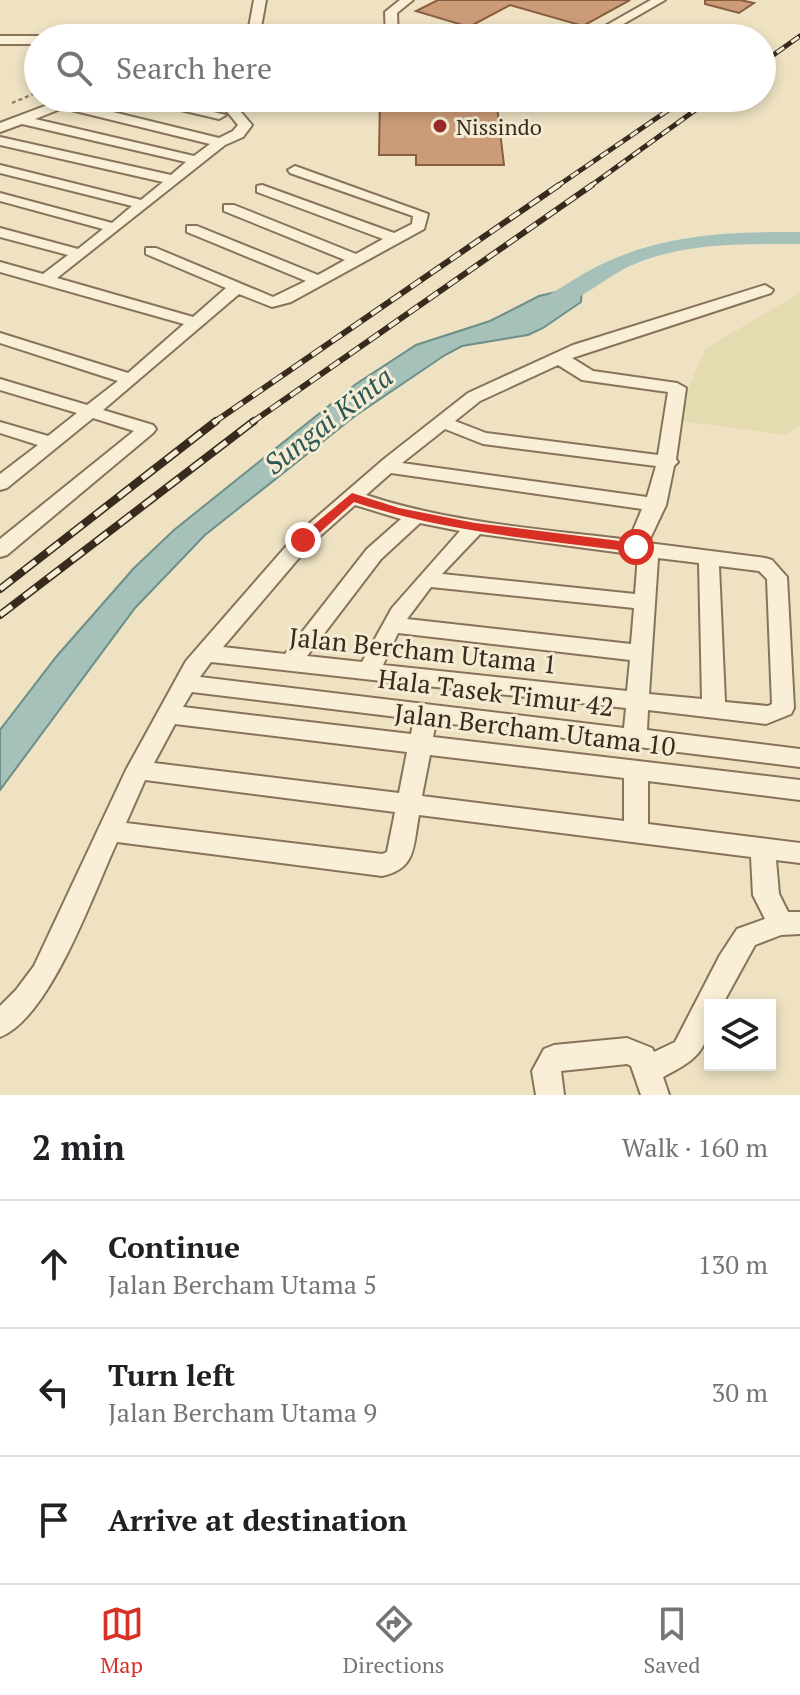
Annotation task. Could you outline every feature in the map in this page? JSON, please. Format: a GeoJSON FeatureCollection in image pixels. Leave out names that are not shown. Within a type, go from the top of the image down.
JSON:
{"type":"FeatureCollection","features":[{"type":"Feature","properties":{"kind":"street"},"geometry":{"type":"LineString","coordinates":[[256,24],[260,0]]}},
{"type":"Feature","properties":{"kind":"street"},"geometry":{"type":"LineString","coordinates":[[391,24],[391,12],[407,0]]}},
{"type":"Feature","properties":{"kind":"street"},"geometry":{"type":"LineString","coordinates":[[615,24],[659,0]]}},
{"type":"Feature","properties":{"kind":"street"},"geometry":{"type":"LineString","coordinates":[[0,40],[24,40]]}},
{"type":"Feature","properties":{"kind":"street"},"geometry":{"type":"LineString","coordinates":[[0,128],[42,112]]}},
{"type":"Feature","properties":{"kind":"street"},"geometry":{"type":"LineString","coordinates":[[110,112],[220,142]]}},
{"type":"Feature","properties":{"kind":"street"},"geometry":{"type":"LineString","coordinates":[[45,280],[115,228],[220,142],[238,134],[245,125],[234,112]]}},
{"type":"Feature","properties":{"kind":"street"},"geometry":{"type":"LineString","coordinates":[[21,120],[198,161]]}},
{"type":"Feature","properties":{"kind":"street"},"geometry":{"type":"LineString","coordinates":[[0,141],[174,180]]}},
{"type":"Feature","properties":{"kind":"street"},"geometry":{"type":"LineString","coordinates":[[0,169],[144,205]]}},
{"type":"Feature","properties":{"kind":"street"},"geometry":{"type":"LineString","coordinates":[[151,251],[272,302],[285,299],[419,226],[421,214],[295,170]]}},
{"type":"Feature","properties":{"kind":"street"},"geometry":{"type":"LineString","coordinates":[[262,189],[396,239]]}},
{"type":"Feature","properties":{"kind":"street"},"geometry":{"type":"LineString","coordinates":[[0,197],[115,228]]}},
{"type":"Feature","properties":{"kind":"street"},"geometry":{"type":"LineString","coordinates":[[229,208],[358,260]]}},
{"type":"Feature","properties":{"kind":"street"},"geometry":{"type":"LineString","coordinates":[[192,229],[319,281]]}},
{"type":"Feature","properties":{"kind":"street"},"geometry":{"type":"LineString","coordinates":[[0,232],[80,254]]}},
{"type":"Feature","properties":{"kind":"street"},"geometry":{"type":"LineString","coordinates":[[0,267],[197,323]]}},
{"type":"Feature","properties":{"kind":"street"},"geometry":{"type":"LineString","coordinates":[[0,484],[131,379],[236,288]]}},
{"type":"Feature","properties":{"kind":"street"},"geometry":{"type":"LineString","coordinates":[[0,1024],[26,999],[43,974],[138,770],[185,683],[204,653],[303,540],[474,397],[558,357],[765,290]]}},
{"type":"Feature","properties":{"kind":"street"},"geometry":{"type":"LineString","coordinates":[[0,338],[131,379]]}},
{"type":"Feature","properties":{"kind":"street"},"geometry":{"type":"LineString","coordinates":[[558,357],[588,376],[677,388],[669,462],[642,548],[645,602],[635,737]]}},
{"type":"Feature","properties":{"kind":"street"},"geometry":{"type":"LineString","coordinates":[[0,384],[147,429],[0,550]]}},
{"type":"Feature","properties":{"kind":"street"},"geometry":{"type":"LineString","coordinates":[[443,422],[483,438],[669,462]]}},
{"type":"Feature","properties":{"kind":"street"},"geometry":{"type":"LineString","coordinates":[[0,427],[52,443]]}},
{"type":"Feature","properties":{"kind":"street"},"geometry":{"type":"LineString","coordinates":[[387,467],[656,505]]}},
{"type":"Feature","properties":{"kind":"street"},"geometry":{"type":"LineString","coordinates":[[352,497],[416,516],[475,527],[709,557],[714,709]]}},
{"type":"Feature","properties":{"kind":"street"},"geometry":{"type":"LineString","coordinates":[[290,663],[374,554],[416,516]]}},
{"type":"Feature","properties":{"kind":"street"},"geometry":{"type":"LineString","coordinates":[[369,673],[377,648],[427,580],[475,527]]}},
{"type":"Feature","properties":{"kind":"street","name":"Jalan Bercham Utama 1"},"geometry":{"type":"LineString","coordinates":[[204,653],[766,715],[779,712],[784,703],[777,577],[771,569],[757,563],[709,557]]}},
{"type":"Feature","properties":{"kind":"street"},"geometry":{"type":"LineString","coordinates":[[427,580],[645,602]]}},
{"type":"Feature","properties":{"kind":"street"},"geometry":{"type":"LineString","coordinates":[[394,625],[641,653]]}},
{"type":"Feature","properties":{"kind":"street","name":"Hala Tasek Timur 42"},"geometry":{"type":"LineString","coordinates":[[185,683],[800,758]]}},
{"type":"Feature","properties":{"kind":"street"},"geometry":{"type":"LineString","coordinates":[[111,831],[388,865],[399,855],[427,711]]}},
{"type":"Feature","properties":{"kind":"street","name":"Jalan Bercham Utama 10"},"geometry":{"type":"LineString","coordinates":[[167,714],[800,790]]}},
{"type":"Feature","properties":{"kind":"street"},"geometry":{"type":"LineString","coordinates":[[636,769],[636,832]]}},
{"type":"Feature","properties":{"kind":"street"},"geometry":{"type":"LineString","coordinates":[[138,770],[800,853]]}},
{"type":"Feature","properties":{"kind":"street"},"geometry":{"type":"LineString","coordinates":[[550,1095],[547,1065],[554,1058],[627,1051],[642,1057],[651,1082],[685,1051],[729,963],[746,937],[790,923],[766,895],[763,848]]}},
{"type":"Feature","properties":{"kind":"path"},"geometry":{"type":"LineString","coordinates":[[12,103],[24,98]]}},
{"type":"Feature","properties":{"kind":"shaded area"},"geometry":{"type":"Polygon","coordinates":[[[800,293],[800,425],[786,435],[674,420],[706,348],[800,293]]]}},
{"type":"Feature","properties":{"kind":"water","name":"Sungai Kinta"},"geometry":{"type":"Polygon","coordinates":[[[582,286],[581,302],[543,328],[528,335],[462,346],[445,355],[355,416],[205,535],[135,608],[0,790],[0,730],[56,657],[134,568],[174,530],[356,384],[416,345],[490,321],[539,296],[582,286]]]}},
{"type":"Feature","properties":{"kind":"building"},"geometry":{"type":"Polygon","coordinates":[[[438,0],[630,0],[587,24],[576,24],[510,5],[475,24],[459,24],[416,11],[438,0]]]}},
{"type":"Feature","properties":{"kind":"building"},"geometry":{"type":"Polygon","coordinates":[[[705,0],[754,3],[739,13],[705,4],[705,0]]]}},
{"type":"Feature","properties":{"kind":"building","name":"Nissindo"},"geometry":{"type":"Polygon","coordinates":[[[380,112],[498,112],[504,165],[416,165],[416,155],[379,155],[380,112]]]}},
{"type":"Feature","properties":{"kind":"waterway","name":"Sungai Kinta"},"geometry":{"type":"LineString","coordinates":[[551,303],[604,270],[650,252],[699,242],[800,238]]}},
{"type":"Feature","properties":{"kind":"railway"},"geometry":{"type":"LineString","coordinates":[[776,53],[800,36]]}},
{"type":"Feature","properties":{"kind":"railway"},"geometry":{"type":"LineString","coordinates":[[556,187],[666,112]]}},
{"type":"Feature","properties":{"kind":"railway"},"geometry":{"type":"LineString","coordinates":[[589,187],[693,112]]}},
{"type":"Feature","properties":{"kind":"railway"},"geometry":{"type":"LineString","coordinates":[[213,423],[559,185]]}},
{"type":"Feature","properties":{"kind":"railway"},"geometry":{"type":"LineString","coordinates":[[251,423],[592,185]]}},
{"type":"Feature","properties":{"kind":"railway"},"geometry":{"type":"LineString","coordinates":[[0,589],[216,421]]}},
{"type":"Feature","properties":{"kind":"railway"},"geometry":{"type":"LineString","coordinates":[[0,615],[254,421]]}},
{"type":"Feature","properties":{"kind":"place","name":"Nissindo"},"geometry":{"type":"Point","coordinates":[440,126]}},
{"type":"Feature","properties":{"kind":"route"},"geometry":{"type":"LineString","coordinates":[[303,540],[352,497],[397,512],[475,527],[636,547]]}}]}
